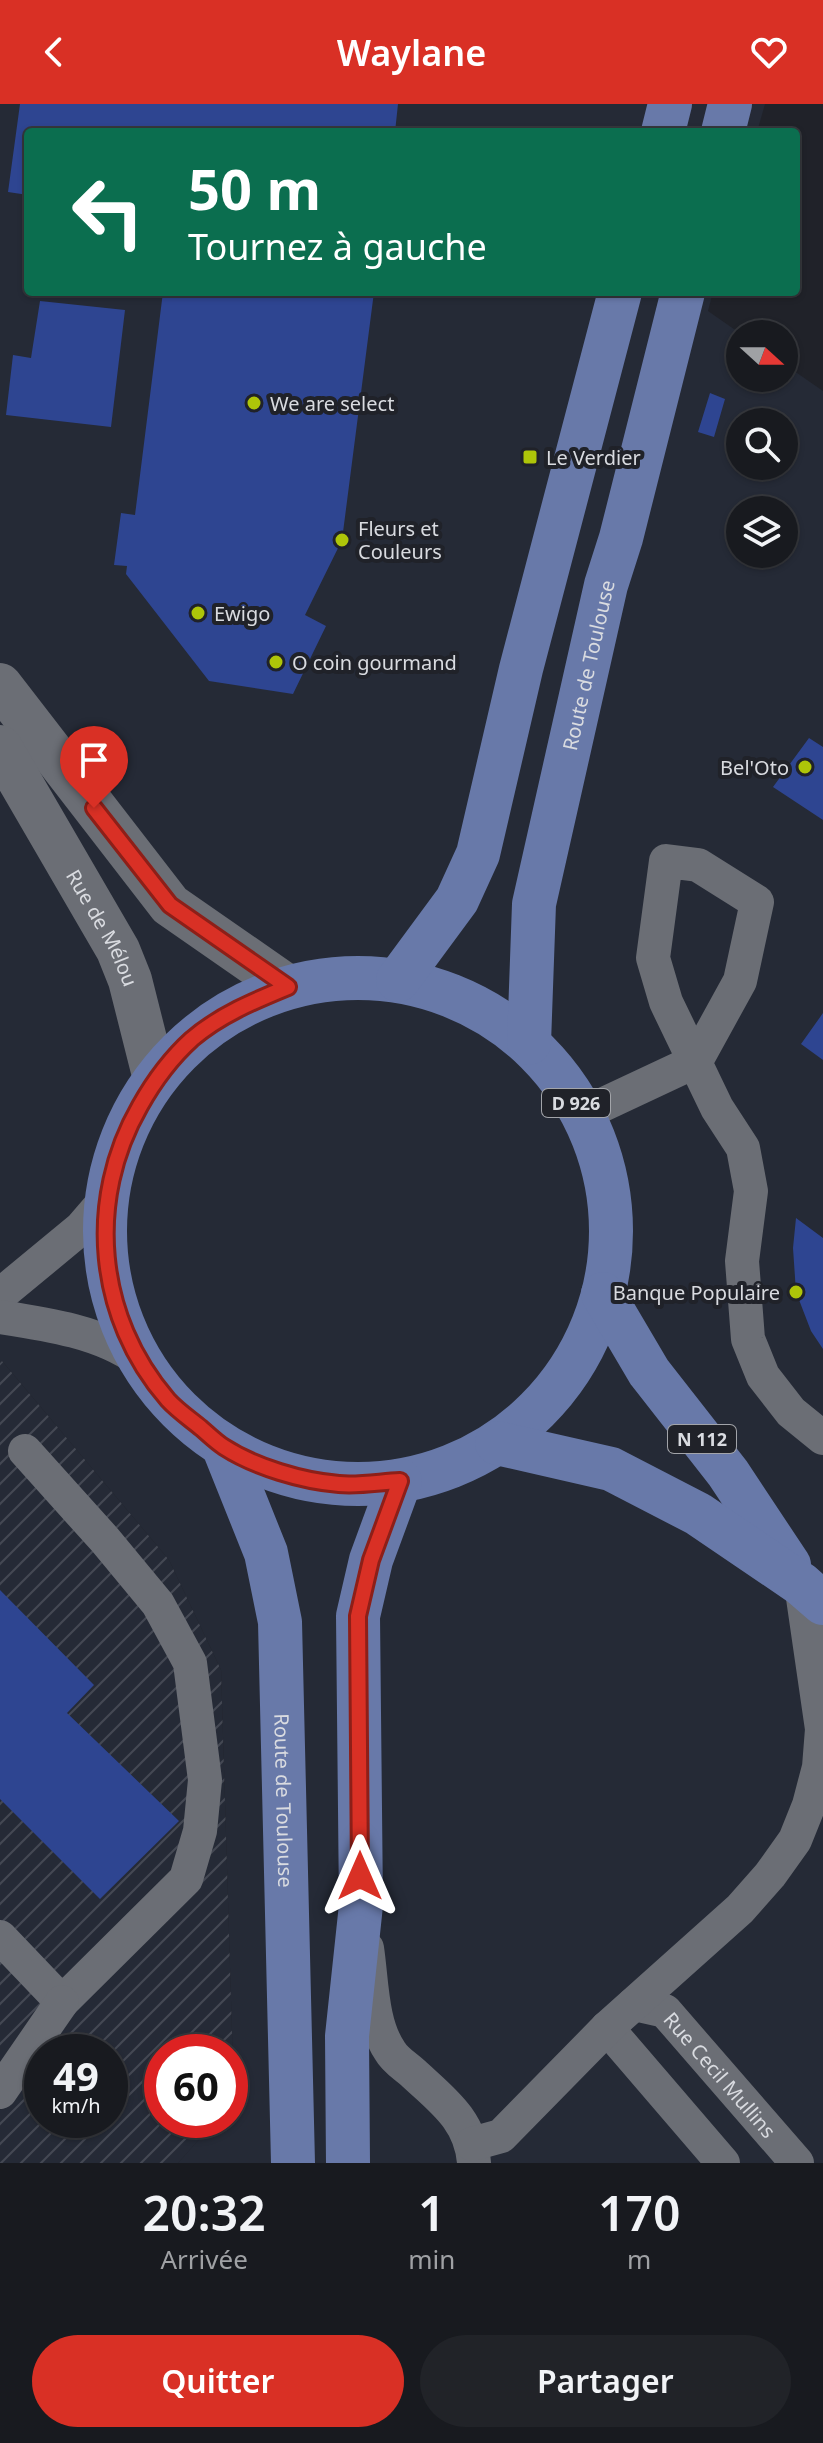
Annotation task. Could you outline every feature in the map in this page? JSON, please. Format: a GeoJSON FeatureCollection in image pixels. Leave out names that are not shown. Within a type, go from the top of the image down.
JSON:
{"type":"FeatureCollection","features":[{"type":"Feature","properties":{"kind":"main road"},"geometry":{"type":"LineString","coordinates":[[664,128],[670,104]]}},
{"type":"Feature","properties":{"kind":"main road"},"geometry":{"type":"LineString","coordinates":[[724,128],[730,104]]}},
{"type":"Feature","properties":{"kind":"main road"},"geometry":{"type":"LineString","coordinates":[[398,980],[457,900],[478,854],[521,669],[619,296]]}},
{"type":"Feature","properties":{"kind":"main road","name":"Route de Toulouse"},"geometry":{"type":"LineString","coordinates":[[529,1043],[534,904],[606,585],[621,538],[682,296]]}},
{"type":"Feature","properties":{"kind":"main road","name":"D 926"},"geometry":{"type":"LineString","coordinates":[[343,977],[398,980],[468,1002],[529,1043],[559,1076],[583,1114],[604,1172],[612,1233],[603,1294],[580,1352],[544,1403],[497,1443],[450,1467],[400,1481],[340,1485],[281,1473],[224,1448],[170,1401],[139,1360],[117,1312],[106,1260],[106,1199],[123,1136],[155,1079],[192,1039],[237,1008],[288,987],[343,977]]}},
{"type":"Feature","properties":{"kind":"main road","name":"N 112"},"geometry":{"type":"LineString","coordinates":[[603,1294],[649,1372],[728,1473],[812,1594]]}},
{"type":"Feature","properties":{"kind":"main road"},"geometry":{"type":"LineString","coordinates":[[497,1443],[611,1469],[698,1514],[812,1594]]}},
{"type":"Feature","properties":{"kind":"main road","name":"Route de Toulouse"},"geometry":{"type":"LineString","coordinates":[[224,1448],[266,1553],[280,1622],[293,2163]]}},
{"type":"Feature","properties":{"kind":"main road"},"geometry":{"type":"LineString","coordinates":[[348,2163],[347,2036],[361,1905],[358,1616],[371,1560],[400,1481]]}},
{"type":"Feature","properties":{"kind":"street"},"geometry":{"type":"LineString","coordinates":[[0,685],[170,905],[288,987]]}},
{"type":"Feature","properties":{"kind":"street","name":"Rue de Mélou"},"geometry":{"type":"LineString","coordinates":[[0,747],[118,950],[130,980],[155,1079]]}},
{"type":"Feature","properties":{"kind":"lane"},"geometry":{"type":"LineString","coordinates":[[583,1114],[696,1061],[740,981],[757,902],[698,865],[666,861],[653,958],[666,1002],[696,1061],[717,1108],[743,1148],[751,1191],[742,1261],[748,1339],[763,1376],[791,1412],[823,1438]]}},
{"type":"Feature","properties":{"kind":"lane"},"geometry":{"type":"LineString","coordinates":[[0,1295],[81,1228],[106,1199]]}},
{"type":"Feature","properties":{"kind":"lane"},"geometry":{"type":"LineString","coordinates":[[0,1317],[89,1336],[122,1347],[139,1360]]}},
{"type":"Feature","properties":{"kind":"lane"},"geometry":{"type":"LineString","coordinates":[[0,2092],[62,2002],[186,1879],[200,1831],[205,1780],[190,1663],[158,1604],[25,1451]]}},
{"type":"Feature","properties":{"kind":"lane"},"geometry":{"type":"LineString","coordinates":[[361,1905],[379,2030],[391,2053],[441,2097],[460,2119],[473,2154],[501,2136],[607,2028],[740,1909],[795,1840],[819,1767],[822,1729],[812,1594]]}},
{"type":"Feature","properties":{"kind":"lane"},"geometry":{"type":"LineString","coordinates":[[0,1937],[62,2002]]}},
{"type":"Feature","properties":{"kind":"lane","name":"Rue Cecil Mullins"},"geometry":{"type":"LineString","coordinates":[[634,2004],[665,2011],[797,2163]]}},
{"type":"Feature","properties":{"kind":"lane"},"geometry":{"type":"LineString","coordinates":[[607,2028],[723,2163]]}},
{"type":"Feature","properties":{"kind":"shaded area"},"geometry":{"type":"Polygon","coordinates":[[[0,104],[765,104],[758,128],[24,128],[24,296],[712,296],[708,311],[726,324],[726,392],[798,392],[798,374],[823,391],[823,2163],[178,2163],[200,2138],[248,2138],[248,2034],[232,2034],[221,1670],[169,1560],[2,1361],[0,1363],[0,104]]]}},
{"type":"Feature","properties":{"kind":"shaded area"},"geometry":{"type":"Polygon","coordinates":[[[2,1361],[169,1560],[221,1670],[232,2034],[144,2034],[144,2138],[200,2138],[178,2163],[0,2163],[2,1361]]]}},
{"type":"Feature","properties":{"kind":"building"},"geometry":{"type":"Polygon","coordinates":[[[20,104],[398,104],[395,128],[24,128],[24,194],[8,192],[20,104]]]}},
{"type":"Feature","properties":{"kind":"building","name":"We are select"},"geometry":{"type":"Polygon","coordinates":[[[162,296],[373,296],[342,540],[305,615],[326,626],[293,694],[209,681],[126,574],[127,566],[114,565],[121,513],[135,515],[162,296]]]}},
{"type":"Feature","properties":{"kind":"building"},"geometry":{"type":"Polygon","coordinates":[[[40,301],[125,310],[111,427],[6,415],[13,355],[31,358],[40,301]]]}},
{"type":"Feature","properties":{"kind":"building"},"geometry":{"type":"Polygon","coordinates":[[[710,393],[725,399],[714,437],[698,432],[710,393]]]}},
{"type":"Feature","properties":{"kind":"building","name":"Bel'Oto"},"geometry":{"type":"Polygon","coordinates":[[[809,738],[823,747],[823,820],[773,787],[809,738]]]}},
{"type":"Feature","properties":{"kind":"building"},"geometry":{"type":"Polygon","coordinates":[[[823,1013],[823,1060],[801,1044],[823,1013]]]}},
{"type":"Feature","properties":{"kind":"building"},"geometry":{"type":"Polygon","coordinates":[[[796,1218],[823,1238],[823,1349],[811,1331],[796,1292],[793,1248],[796,1218]]]}},
{"type":"Feature","properties":{"kind":"building"},"geometry":{"type":"Polygon","coordinates":[[[0,1590],[94,1685],[67,1713],[179,1821],[100,1899],[0,1799],[0,1590]]]}},
{"type":"Feature","properties":{"kind":"place","name":"We are select"},"geometry":{"type":"Point","coordinates":[254,403]}},
{"type":"Feature","properties":{"kind":"place","name":"Le Verdier"},"geometry":{"type":"Point","coordinates":[530,457]}},
{"type":"Feature","properties":{"kind":"place","name":"Fleurs et Couleurs"},"geometry":{"type":"Point","coordinates":[342,540]}},
{"type":"Feature","properties":{"kind":"place","name":"Ewigo"},"geometry":{"type":"Point","coordinates":[198,613]}},
{"type":"Feature","properties":{"kind":"place","name":"O coin gourmand"},"geometry":{"type":"Point","coordinates":[276,662]}},
{"type":"Feature","properties":{"kind":"place","name":"Bel'Oto"},"geometry":{"type":"Point","coordinates":[805,767]}},
{"type":"Feature","properties":{"kind":"place","name":"Banque Populaire"},"geometry":{"type":"Point","coordinates":[796,1292]}},
{"type":"Feature","properties":{"kind":"route"},"geometry":{"type":"LineString","coordinates":[[94,808],[170,905],[288,987],[237,1008],[192,1039],[155,1079],[123,1136],[106,1199],[106,1260],[117,1312],[139,1360],[170,1401],[224,1448],[281,1473],[340,1485],[400,1481],[371,1560],[358,1616],[360,1876]]}}]}
